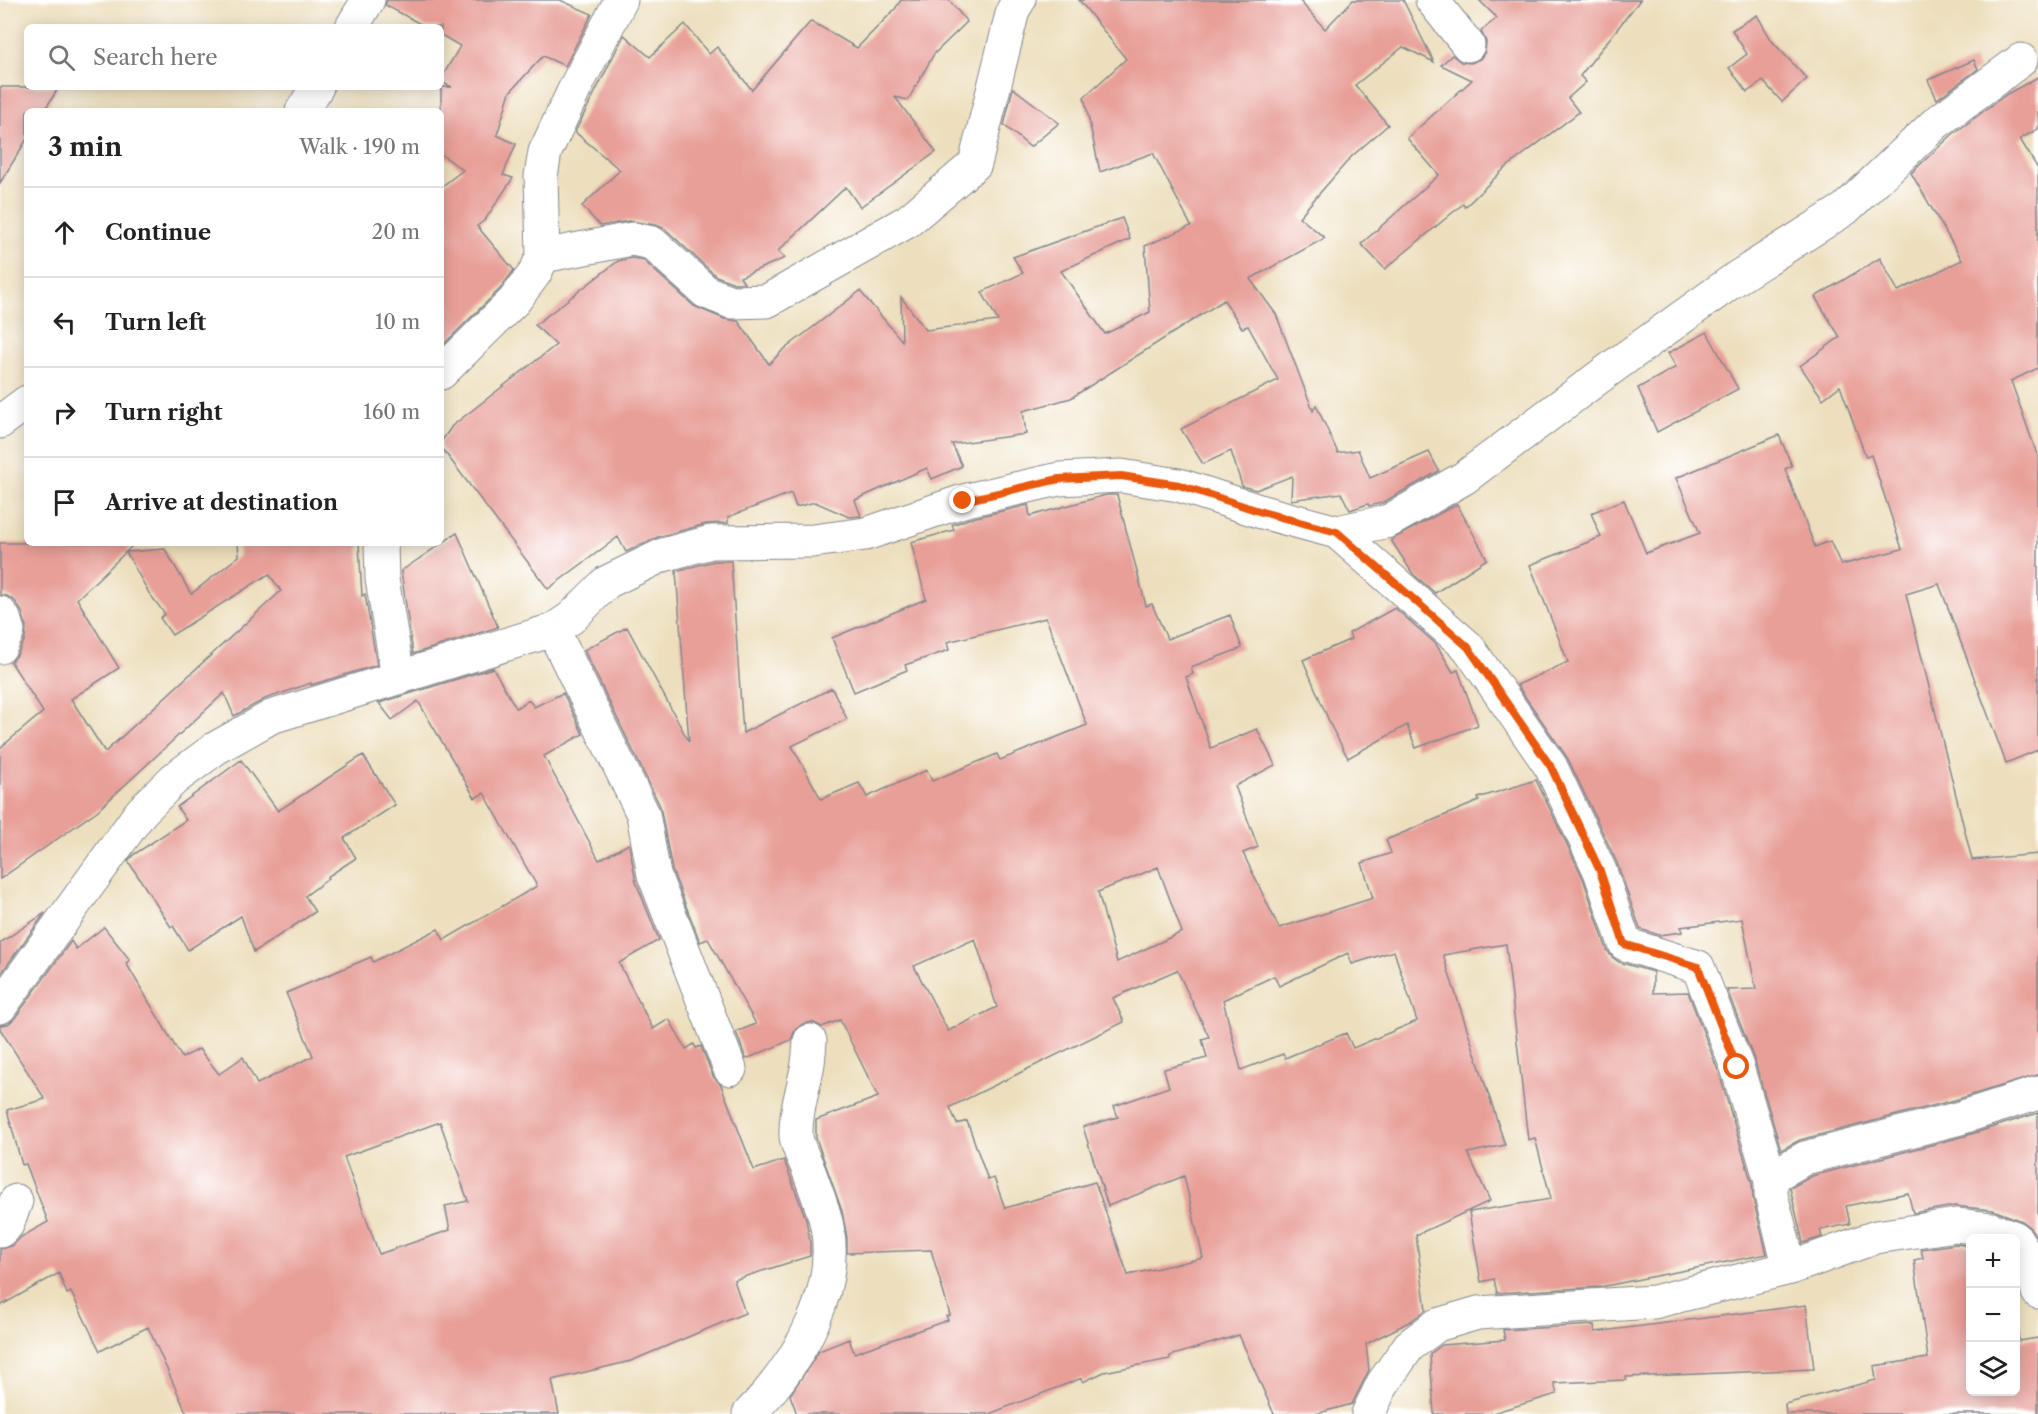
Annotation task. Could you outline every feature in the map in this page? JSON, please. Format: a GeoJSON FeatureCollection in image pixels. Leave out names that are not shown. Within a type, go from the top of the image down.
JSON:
{"type":"FeatureCollection","features":[{"type":"Feature","properties":{"kind":"street"},"geometry":{"type":"LineString","coordinates":[[354,24],[368,0]]}},
{"type":"Feature","properties":{"kind":"street"},"geometry":{"type":"LineString","coordinates":[[444,370],[514,301],[535,273],[543,256],[541,176],[545,152],[621,0]]}},
{"type":"Feature","properties":{"kind":"street"},"geometry":{"type":"LineString","coordinates":[[543,256],[632,239],[652,243],[706,292],[730,302],[767,301],[908,221],[975,164],[1013,10],[1019,0]]}},
{"type":"Feature","properties":{"kind":"street"},"geometry":{"type":"LineString","coordinates":[[1432,0],[1468,45]]}},
{"type":"Feature","properties":{"kind":"street"},"geometry":{"type":"LineString","coordinates":[[1337,532],[1389,521],[1464,478],[1729,284],[1845,209],[1936,123],[2021,60]]}},
{"type":"Feature","properties":{"kind":"street"},"geometry":{"type":"LineString","coordinates":[[304,108],[315,90]]}},
{"type":"Feature","properties":{"kind":"street"},"geometry":{"type":"LineString","coordinates":[[0,422],[24,404]]}},
{"type":"Feature","properties":{"kind":"street"},"geometry":{"type":"LineString","coordinates":[[0,1007],[141,812],[174,779],[216,748],[271,717],[553,630],[572,618],[607,582],[663,555],[711,542],[813,541],[866,534],[963,501],[1059,479],[1121,476],[1179,485],[1262,512],[1337,532],[1468,647],[1551,767],[1600,871],[1624,944],[1698,967],[1737,1067],[1771,1181],[1771,1195],[1790,1268]]}},
{"type":"Feature","properties":{"kind":"street"},"geometry":{"type":"LineString","coordinates":[[381,546],[382,579],[398,677]]}},
{"type":"Feature","properties":{"kind":"street"},"geometry":{"type":"LineString","coordinates":[[0,613],[8,631],[0,647]]}},
{"type":"Feature","properties":{"kind":"street"},"geometry":{"type":"LineString","coordinates":[[553,630],[643,814],[654,875],[730,1069]]}},
{"type":"Feature","properties":{"kind":"street"},"geometry":{"type":"LineString","coordinates":[[749,1414],[771,1392],[814,1320],[823,1294],[830,1254],[825,1216],[796,1139],[797,1116],[807,1071],[810,1041]]}},
{"type":"Feature","properties":{"kind":"street"},"geometry":{"type":"LineString","coordinates":[[1771,1181],[1777,1174],[1805,1158],[1960,1118],[2038,1093]]}},
{"type":"Feature","properties":{"kind":"street"},"geometry":{"type":"LineString","coordinates":[[0,1231],[7,1225],[16,1201]]}},
{"type":"Feature","properties":{"kind":"street"},"geometry":{"type":"LineString","coordinates":[[1368,1414],[1383,1383],[1409,1346],[1437,1325],[1478,1313],[1654,1302],[1790,1268],[1876,1237],[1956,1226],[1990,1229],[2002,1234]]}},
{"type":"Feature","properties":{"kind":"street"},"geometry":{"type":"LineString","coordinates":[[2020,1247],[2032,1265],[2038,1292]]}},
{"type":"Feature","properties":{"kind":"building"},"geometry":{"type":"Polygon","coordinates":[[[387,0],[560,0],[592,14],[565,66],[543,56],[510,92],[497,135],[516,144],[503,175],[513,178],[485,220],[477,226],[514,270],[500,289],[444,344],[444,185],[463,170],[444,156],[444,108],[441,108],[441,90],[444,90],[444,87],[452,87],[444,83],[444,74],[460,46],[444,37],[444,24],[420,24],[385,5],[387,0]]]}},
{"type":"Feature","properties":{"kind":"building"},"geometry":{"type":"Polygon","coordinates":[[[901,0],[949,0],[967,22],[934,54],[908,100],[895,97],[936,152],[860,207],[846,187],[778,251],[785,258],[740,277],[744,283],[734,283],[716,276],[665,229],[656,225],[629,221],[600,226],[582,206],[620,170],[575,132],[624,35],[650,57],[685,24],[709,54],[717,47],[752,90],[811,21],[857,48],[901,0]]]}},
{"type":"Feature","properties":{"kind":"building"},"geometry":{"type":"Polygon","coordinates":[[[1079,0],[1299,0],[1325,29],[1353,0],[1403,0],[1434,62],[1403,47],[1355,85],[1388,125],[1352,156],[1299,217],[1325,238],[1250,279],[1276,314],[1313,411],[1316,405],[1338,453],[1358,450],[1370,478],[1429,452],[1439,471],[1382,503],[1369,506],[1368,504],[1350,510],[1341,493],[1291,500],[1292,476],[1256,490],[1242,486],[1231,451],[1203,464],[1181,429],[1278,380],[1248,326],[1242,328],[1224,300],[1071,398],[1023,411],[1026,434],[952,444],[962,466],[932,479],[927,468],[855,500],[861,516],[849,517],[815,502],[796,507],[791,493],[728,517],[728,523],[706,524],[658,537],[626,552],[618,537],[548,589],[444,451],[444,438],[452,426],[556,345],[535,325],[618,261],[632,258],[643,260],[694,306],[724,319],[738,321],[769,364],[782,351],[860,291],[902,341],[901,297],[926,330],[998,321],[982,292],[1023,273],[1013,257],[1122,218],[1130,239],[1061,271],[1105,334],[1150,312],[1145,246],[1191,226],[1153,153],[1100,172],[1084,97],[1126,59],[1079,0]]]}},
{"type":"Feature","properties":{"kind":"building"},"geometry":{"type":"Polygon","coordinates":[[[1479,0],[1640,0],[1580,76],[1586,82],[1568,98],[1579,112],[1503,170],[1465,207],[1463,204],[1385,269],[1361,244],[1439,175],[1407,138],[1472,80],[1441,65],[1452,55],[1461,62],[1471,63],[1480,59],[1485,52],[1486,42],[1481,31],[1497,18],[1479,0]]]}},
{"type":"Feature","properties":{"kind":"building"},"geometry":{"type":"Polygon","coordinates":[[[1757,15],[1772,41],[1807,79],[1782,102],[1763,81],[1747,92],[1729,68],[1747,54],[1732,30],[1757,15]]]}},
{"type":"Feature","properties":{"kind":"building"},"geometry":{"type":"Polygon","coordinates":[[[1974,60],[1978,69],[1937,99],[1928,80],[1974,60]]]}},
{"type":"Feature","properties":{"kind":"building"},"geometry":{"type":"Polygon","coordinates":[[[2038,77],[2038,129],[2020,139],[2038,169],[2038,368],[2011,381],[2038,457],[2038,750],[2006,763],[1939,584],[1906,594],[1972,860],[2038,854],[2038,1075],[1955,1100],[1800,1140],[1781,1150],[1755,1062],[1727,990],[1756,989],[1742,919],[1681,927],[1682,932],[1659,935],[1640,929],[1617,863],[1568,759],[1517,685],[1568,662],[1530,565],[1601,537],[1591,513],[1624,500],[1646,553],[1700,533],[1676,478],[1779,435],[1792,466],[1785,469],[1815,547],[1830,541],[1841,565],[1902,549],[1871,455],[1866,457],[1840,386],[1823,399],[1800,366],[1840,337],[1815,297],[1880,258],[1898,291],[1962,260],[1911,173],[1953,134],[2007,94],[2038,77]]]}},
{"type":"Feature","properties":{"kind":"building"},"geometry":{"type":"Polygon","coordinates":[[[0,87],[57,90],[46,108],[24,108],[24,144],[0,183],[0,87]]]}},
{"type":"Feature","properties":{"kind":"building"},"geometry":{"type":"Polygon","coordinates":[[[1013,88],[1059,123],[1030,147],[1004,125],[1013,88]]]}},
{"type":"Feature","properties":{"kind":"building"},"geometry":{"type":"Polygon","coordinates":[[[1707,332],[1738,389],[1657,432],[1638,388],[1676,367],[1668,353],[1707,332]]]}},
{"type":"Feature","properties":{"kind":"building"},"geometry":{"type":"Polygon","coordinates":[[[1106,495],[1117,495],[1146,606],[1152,604],[1167,639],[1230,615],[1242,648],[1191,667],[1193,674],[1186,677],[1211,748],[1257,729],[1275,765],[1235,786],[1258,847],[1243,853],[1279,928],[1373,898],[1362,863],[1391,853],[1386,840],[1479,801],[1478,798],[1536,780],[1583,878],[1607,950],[1612,957],[1619,962],[1653,972],[1653,993],[1688,992],[1719,1073],[1752,1184],[1753,1199],[1767,1254],[1600,1287],[1497,1293],[1494,1279],[1481,1282],[1469,1212],[1551,1199],[1535,1138],[1528,1140],[1506,944],[1443,955],[1505,1145],[1468,1153],[1490,1201],[1416,1235],[1426,1310],[1411,1321],[1366,1344],[1369,1370],[1352,1404],[1315,1414],[1274,1414],[1239,1335],[1170,1356],[1170,1359],[1104,1372],[1083,1382],[1082,1378],[989,1414],[797,1414],[790,1395],[819,1351],[849,1339],[854,1353],[948,1320],[946,1316],[950,1315],[931,1250],[847,1253],[842,1211],[816,1138],[816,1120],[878,1097],[840,1020],[822,1027],[812,1022],[803,1024],[795,1030],[791,1040],[746,1059],[736,1032],[756,1024],[708,939],[700,942],[672,870],[660,806],[584,650],[627,627],[689,742],[676,571],[714,561],[731,561],[743,733],[832,688],[847,719],[792,746],[821,799],[859,783],[867,797],[927,770],[932,781],[997,754],[1000,760],[1087,725],[1046,618],[947,642],[949,650],[905,665],[907,670],[854,692],[832,638],[926,599],[911,542],[954,530],[952,525],[968,519],[1028,505],[1030,516],[1106,495]],[[1158,867],[1098,892],[1117,962],[1182,932],[1158,867]],[[975,939],[914,966],[948,1031],[997,1007],[975,939]],[[1394,951],[1352,964],[1348,953],[1279,986],[1274,976],[1223,1000],[1241,1070],[1283,1054],[1285,1058],[1346,1033],[1353,1048],[1417,1021],[1394,951]],[[1177,970],[1113,998],[1124,1022],[950,1107],[957,1124],[967,1121],[988,1180],[994,1178],[1005,1208],[1095,1182],[1128,1275],[1203,1258],[1184,1176],[1108,1206],[1083,1127],[1118,1117],[1114,1106],[1169,1087],[1164,1069],[1207,1058],[1202,1039],[1209,1037],[1177,970]]]}},
{"type":"Feature","properties":{"kind":"building"},"geometry":{"type":"Polygon","coordinates":[[[1457,504],[1487,559],[1435,593],[1413,574],[1391,540],[1457,504]]]}},
{"type":"Feature","properties":{"kind":"building"},"geometry":{"type":"Polygon","coordinates":[[[457,533],[498,627],[413,654],[401,571],[438,546],[444,546],[444,542],[457,533]]]}},
{"type":"Feature","properties":{"kind":"building"},"geometry":{"type":"Polygon","coordinates":[[[0,543],[24,543],[24,546],[132,546],[126,552],[165,549],[191,594],[239,556],[238,546],[359,546],[362,596],[365,594],[377,665],[311,685],[311,683],[265,699],[234,716],[224,693],[97,811],[0,879],[0,748],[43,712],[11,662],[25,639],[26,626],[22,612],[15,601],[0,595],[0,543]],[[126,552],[77,599],[119,668],[71,699],[105,752],[281,591],[269,574],[172,635],[160,618],[165,614],[149,593],[126,552]]]}},
{"type":"Feature","properties":{"kind":"building"},"geometry":{"type":"Polygon","coordinates":[[[1395,608],[1436,644],[1453,672],[1458,670],[1478,725],[1416,748],[1407,725],[1348,758],[1331,726],[1303,660],[1351,639],[1349,633],[1395,608]]]}},
{"type":"Feature","properties":{"kind":"building"},"geometry":{"type":"Polygon","coordinates":[[[493,668],[516,708],[529,700],[534,707],[563,693],[583,734],[544,756],[599,860],[629,844],[636,882],[659,940],[619,963],[653,1029],[669,1019],[686,1049],[694,1044],[696,1048],[701,1046],[713,1076],[721,1085],[754,1170],[784,1160],[806,1219],[810,1256],[734,1280],[745,1313],[631,1361],[552,1380],[559,1414],[187,1414],[148,1327],[100,1351],[71,1292],[67,1294],[59,1273],[0,1306],[0,1249],[12,1246],[21,1237],[48,1222],[26,1164],[22,1165],[7,1110],[45,1099],[0,1029],[0,1025],[8,1024],[15,1018],[71,941],[76,949],[104,927],[130,960],[126,963],[182,1058],[199,1049],[219,1074],[243,1057],[257,1084],[313,1056],[286,993],[371,957],[373,962],[438,929],[444,940],[537,886],[484,793],[475,798],[418,701],[392,720],[379,703],[493,668]],[[440,1122],[344,1157],[379,1254],[450,1230],[445,1206],[468,1201],[440,1122]]]}},
{"type":"Feature","properties":{"kind":"building"},"geometry":{"type":"Polygon","coordinates":[[[363,755],[395,805],[344,838],[356,858],[327,877],[328,879],[305,896],[315,912],[254,952],[241,916],[188,950],[128,861],[133,855],[186,820],[177,807],[241,760],[278,811],[363,755]]]}},
{"type":"Feature","properties":{"kind":"building"},"geometry":{"type":"Polygon","coordinates":[[[45,913],[0,975],[0,943],[45,913]]]}},
{"type":"Feature","properties":{"kind":"building"},"geometry":{"type":"Polygon","coordinates":[[[2038,1113],[2038,1239],[2029,1226],[2022,1221],[1993,1210],[1954,1206],[1913,1213],[1908,1193],[1846,1206],[1850,1224],[1820,1230],[1822,1237],[1803,1243],[1790,1188],[1812,1176],[1965,1136],[2038,1113]]]}},
{"type":"Feature","properties":{"kind":"building"},"geometry":{"type":"Polygon","coordinates":[[[1956,1244],[1966,1245],[1966,1396],[2020,1396],[2020,1341],[2038,1338],[2038,1414],[1786,1414],[1785,1404],[1876,1380],[1874,1366],[1928,1358],[1914,1260],[1923,1258],[1921,1249],[1956,1244]]]}},
{"type":"Feature","properties":{"kind":"building"},"geometry":{"type":"Polygon","coordinates":[[[1806,1305],[1814,1369],[1626,1377],[1626,1380],[1554,1383],[1557,1394],[1489,1414],[1434,1414],[1430,1354],[1442,1345],[1505,1340],[1503,1330],[1594,1325],[1595,1332],[1806,1305]]]}},
{"type":"Feature","properties":{"kind":"route"},"geometry":{"type":"LineString","coordinates":[[963,501],[1059,479],[1121,476],[1179,485],[1262,512],[1337,532],[1468,647],[1551,767],[1600,871],[1624,944],[1698,967],[1737,1067]]}}]}
